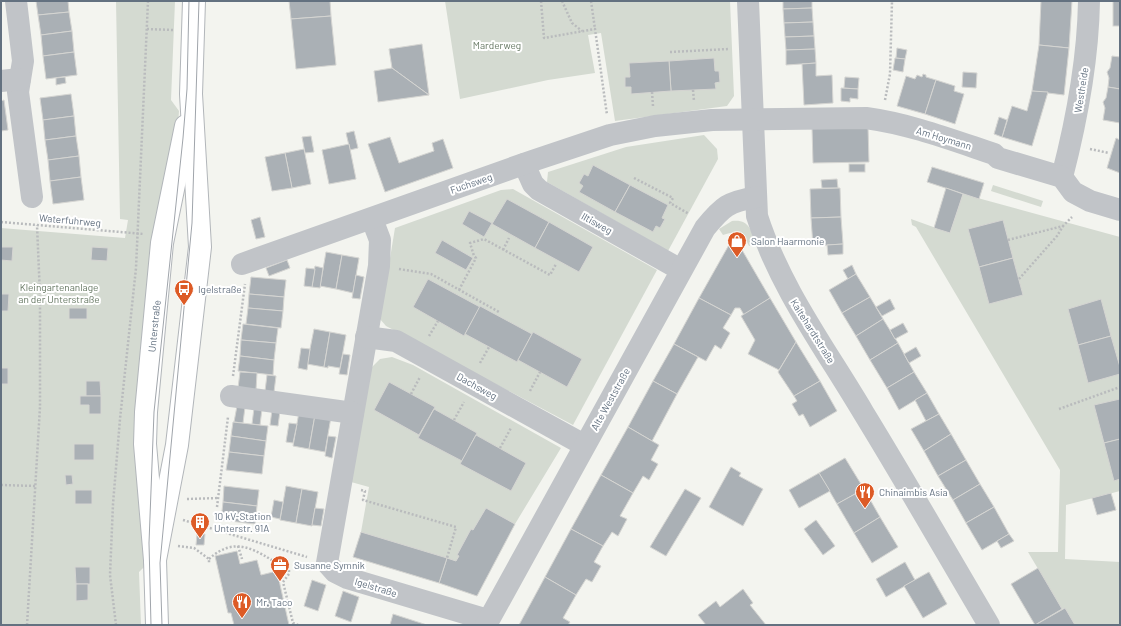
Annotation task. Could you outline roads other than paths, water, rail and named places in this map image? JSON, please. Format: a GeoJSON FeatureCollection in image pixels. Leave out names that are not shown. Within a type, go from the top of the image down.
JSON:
{"type":"FeatureCollection","features":[{"type":"Feature","properties":{"kind":"main road","name":"Unterstraße"},"geometry":{"type":"LineString","coordinates":[[155,560],[178,446],[200,247],[191,94],[194,1]]}},
{"type":"Feature","properties":{"kind":"main road","name":"Unterstraße"},"geometry":{"type":"LineString","coordinates":[[157,625],[155,560],[145,444],[146,412],[162,243],[191,94]]}},
{"type":"Feature","properties":{"kind":"street"},"geometry":{"type":"LineString","coordinates":[[16,1],[23,61],[11,80],[18,92],[32,197]]}},
{"type":"Feature","properties":{"kind":"street","name":"Kaltehardtstraße"},"geometry":{"type":"LineString","coordinates":[[748,1],[757,216],[761,229],[784,283],[863,411],[990,625]]}},
{"type":"Feature","properties":{"kind":"street","name":"Westheide"},"geometry":{"type":"LineString","coordinates":[[1062,177],[1075,124],[1083,81],[1089,1]]}},
{"type":"Feature","properties":{"kind":"street","name":"Am Hoymann"},"geometry":{"type":"LineString","coordinates":[[753,119],[873,119],[926,132],[994,154],[998,158],[1062,177]]}},
{"type":"Feature","properties":{"kind":"street","name":"Fuchsweg"},"geometry":{"type":"LineString","coordinates":[[242,264],[524,164],[610,136],[655,126],[706,120],[753,119]]}},
{"type":"Feature","properties":{"kind":"street","name":"Iltisweg"},"geometry":{"type":"LineString","coordinates":[[524,164],[534,184],[539,190],[681,270]]}},
{"type":"Feature","properties":{"kind":"street"},"geometry":{"type":"LineString","coordinates":[[1062,177],[1073,192],[1090,201],[1120,210]]}},
{"type":"Feature","properties":{"kind":"street","name":"Alte Weststraße"},"geometry":{"type":"LineString","coordinates":[[487,622],[705,228],[720,209],[741,200],[756,197]]}},
{"type":"Feature","properties":{"kind":"street"},"geometry":{"type":"LineString","coordinates":[[231,396],[353,413],[379,266],[380,240],[372,219]]}},
{"type":"Feature","properties":{"kind":"street","name":"Dachsweg"},"geometry":{"type":"LineString","coordinates":[[366,337],[396,341],[584,445]]}},
{"type":"Feature","properties":{"kind":"street","name":"Igelstraße"},"geometry":{"type":"LineString","coordinates":[[353,413],[328,563],[335,572],[347,578],[487,622]]}},
{"type":"Feature","properties":{"kind":"tram line"},"geometry":{"type":"LineString","coordinates":[[151,625],[149,543],[154,412],[183,138],[187,89],[189,1]]}},
{"type":"Feature","properties":{"kind":"tram line"},"geometry":{"type":"LineString","coordinates":[[162,625],[160,563],[192,223],[199,1]]}},
{"type":"Feature","properties":{"kind":"place","name":"Salon Haarmonie"},"geometry":{"type":"Point","coordinates":[737,258]}},
{"type":"Feature","properties":{"kind":"place","name":"Igelstraße"},"geometry":{"type":"Point","coordinates":[184,306]}},
{"type":"Feature","properties":{"kind":"place","name":"Chinaimbis Asia"},"geometry":{"type":"Point","coordinates":[865,509]}},
{"type":"Feature","properties":{"kind":"place","name":"10 kV-Station Unterstr. 91A"},"geometry":{"type":"Point","coordinates":[200,539]}},
{"type":"Feature","properties":{"kind":"place","name":"Susanne Symnik"},"geometry":{"type":"Point","coordinates":[280,582]}},
{"type":"Feature","properties":{"kind":"place","name":"Mr. Taco"},"geometry":{"type":"Point","coordinates":[242,619]}},
{"type":"Feature","properties":{"kind":"park label","name":"Marderweg"},"geometry":{"type":"Point","coordinates":[497,45]}},
{"type":"Feature","properties":{"kind":"park label","name":"Kleingartenanlage an der Unterstraße"},"geometry":{"type":"Point","coordinates":[59,292]}}]}
